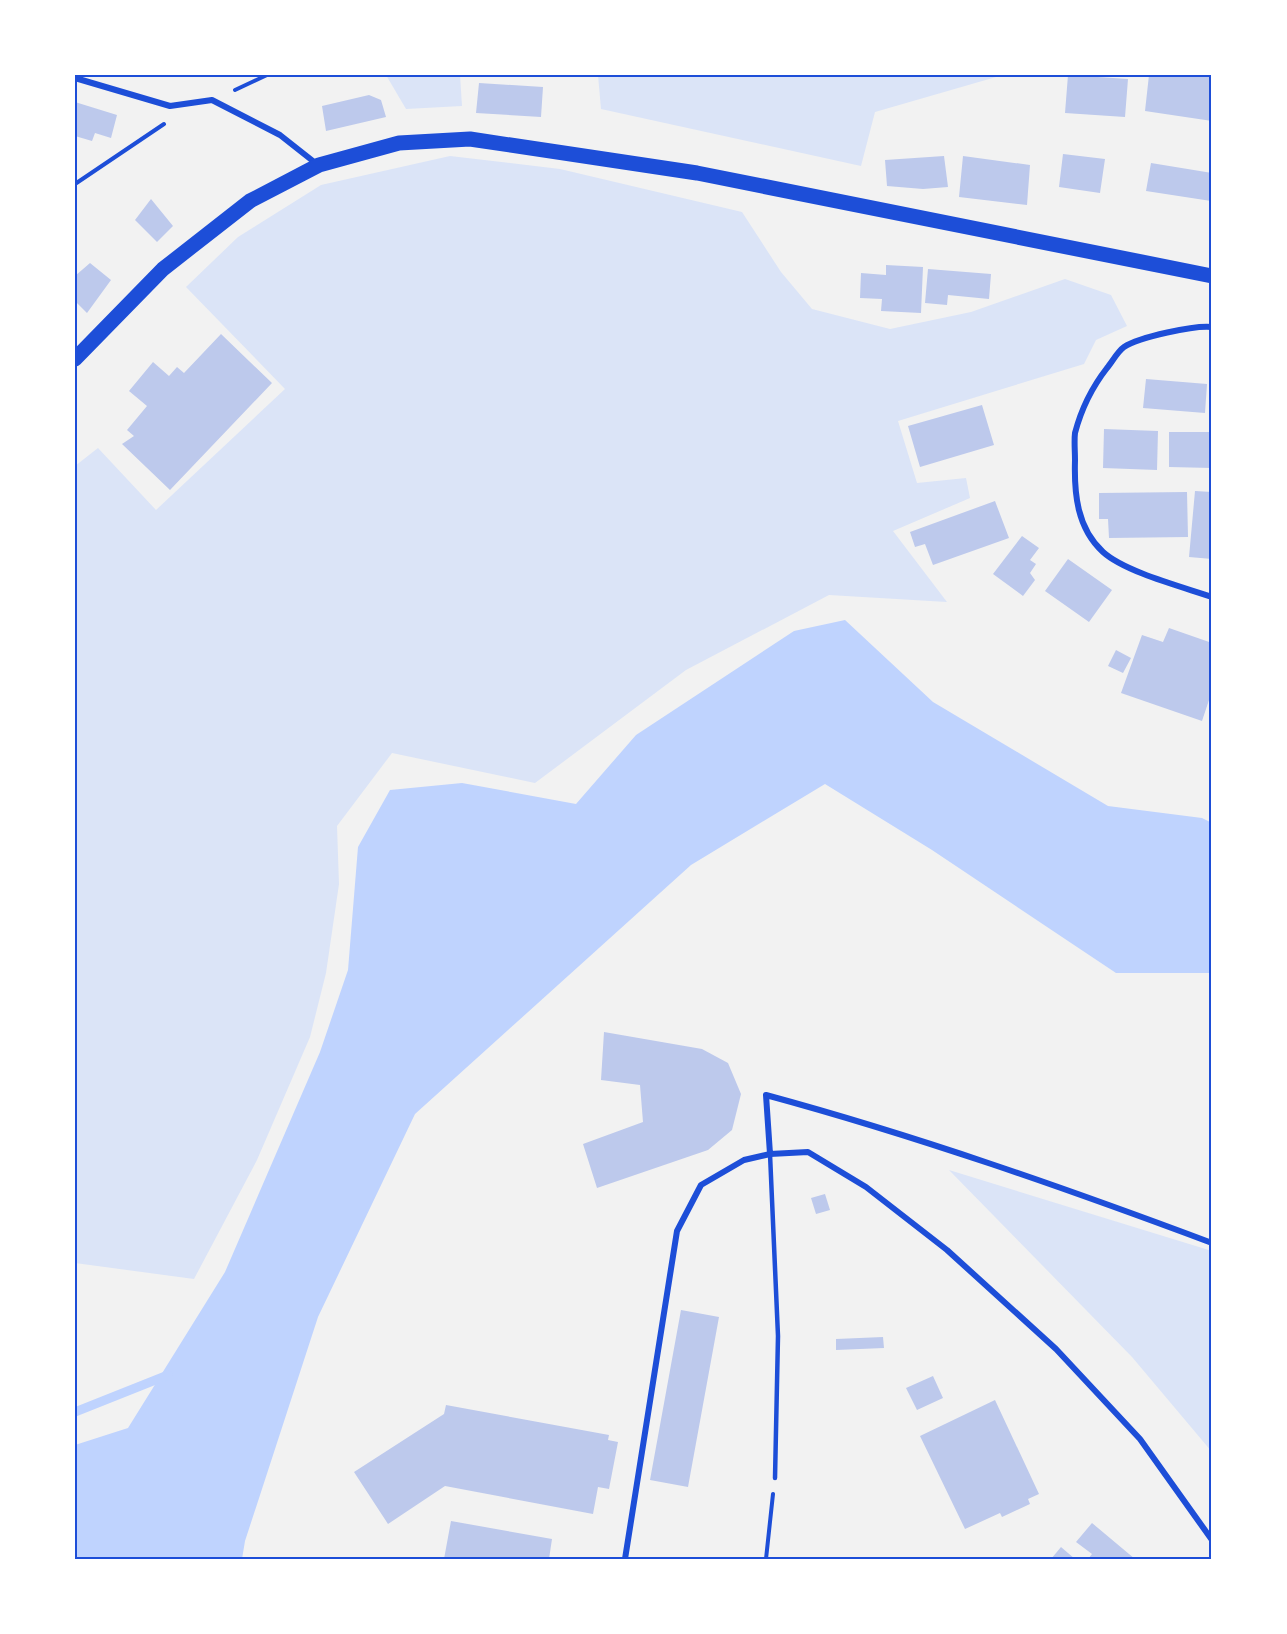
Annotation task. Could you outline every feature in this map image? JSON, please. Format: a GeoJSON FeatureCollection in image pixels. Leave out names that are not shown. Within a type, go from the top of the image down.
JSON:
{"type":"FeatureCollection","features":[{"type":"Feature","properties":{"kind":"main road"},"geometry":{"type":"LineString","coordinates":[[75,359],[163,269],[250,201],[319,165],[399,143],[470,139],[697,174],[1212,276]]}},
{"type":"Feature","properties":{"kind":"street"},"geometry":{"type":"LineString","coordinates":[[75,78],[170,106],[212,100],[280,135],[319,165]]}},
{"type":"Feature","properties":{"kind":"street"},"geometry":{"type":"LineString","coordinates":[[1212,327],[1201,325],[1158,334],[1124,347],[1094,385],[1075,433],[1075,491],[1079,515],[1091,537],[1104,553],[1122,566],[1212,597]]}},
{"type":"Feature","properties":{"kind":"street"},"geometry":{"type":"LineString","coordinates":[[770,1154],[766,1095],[847,1117],[1078,1193],[1212,1243]]}},
{"type":"Feature","properties":{"kind":"street"},"geometry":{"type":"LineString","coordinates":[[625,1559],[677,1231],[701,1185],[744,1160],[770,1154],[808,1152],[866,1187],[947,1251],[1056,1349],[1140,1439],[1212,1540]]}},
{"type":"Feature","properties":{"kind":"lane"},"geometry":{"type":"LineString","coordinates":[[770,1154],[778,1336],[775,1478]]}},
{"type":"Feature","properties":{"kind":"path"},"geometry":{"type":"LineString","coordinates":[[766,1559],[775,1478]]}},
{"type":"Feature","properties":{"kind":"shaded area"},"geometry":{"type":"Polygon","coordinates":[[[386,75],[460,75],[462,106],[406,109],[386,75]]]}},
{"type":"Feature","properties":{"kind":"shaded area"},"geometry":{"type":"Polygon","coordinates":[[[598,75],[1003,75],[875,112],[861,166],[601,109],[598,75]]]}},
{"type":"Feature","properties":{"kind":"shaded area"},"geometry":{"type":"Polygon","coordinates":[[[450,156],[560,169],[742,212],[781,272],[812,309],[890,329],[971,312],[1065,279],[1111,295],[1127,326],[1096,340],[1084,364],[898,421],[917,483],[966,478],[970,498],[893,531],[947,602],[829,595],[686,670],[535,783],[392,753],[337,826],[339,884],[326,973],[310,1037],[257,1160],[194,1279],[75,1263],[75,466],[98,448],[156,510],[285,389],[186,287],[238,237],[321,185],[450,156]]]}},
{"type":"Feature","properties":{"kind":"shaded area"},"geometry":{"type":"Polygon","coordinates":[[[949,1170],[1212,1251],[1212,1452],[1132,1357],[949,1170]]]}},
{"type":"Feature","properties":{"kind":"water"},"geometry":{"type":"Polygon","coordinates":[[[845,620],[933,702],[1108,806],[1202,818],[1212,823],[1212,973],[1116,973],[932,850],[825,784],[691,865],[415,1114],[318,1317],[245,1541],[242,1559],[75,1559],[75,1445],[128,1428],[225,1272],[320,1052],[348,970],[358,847],[390,790],[462,783],[576,804],[636,735],[794,631],[845,620]]]}},
{"type":"Feature","properties":{"kind":"building"},"geometry":{"type":"Polygon","coordinates":[[[1068,75],[1128,79],[1125,117],[1065,113],[1068,75]]]}},
{"type":"Feature","properties":{"kind":"building"},"geometry":{"type":"Polygon","coordinates":[[[1149,75],[1212,76],[1212,121],[1145,111],[1149,75]]]}},
{"type":"Feature","properties":{"kind":"building"},"geometry":{"type":"Polygon","coordinates":[[[479,83],[543,87],[541,117],[476,113],[479,83]]]}},
{"type":"Feature","properties":{"kind":"building"},"geometry":{"type":"Polygon","coordinates":[[[369,95],[381,100],[386,117],[326,131],[322,106],[369,95]]]}},
{"type":"Feature","properties":{"kind":"building"},"geometry":{"type":"Polygon","coordinates":[[[75,102],[117,115],[111,138],[95,133],[92,141],[75,136],[75,102]]]}},
{"type":"Feature","properties":{"kind":"building"},"geometry":{"type":"Polygon","coordinates":[[[1063,154],[1105,159],[1100,193],[1059,187],[1063,154]]]}},
{"type":"Feature","properties":{"kind":"building"},"geometry":{"type":"Polygon","coordinates":[[[944,156],[948,187],[923,189],[887,186],[885,160],[944,156]]]}},
{"type":"Feature","properties":{"kind":"building"},"geometry":{"type":"Polygon","coordinates":[[[963,156],[1030,165],[1027,205],[959,197],[963,156]]]}},
{"type":"Feature","properties":{"kind":"building"},"geometry":{"type":"Polygon","coordinates":[[[1151,163],[1212,173],[1211,201],[1146,191],[1151,163]]]}},
{"type":"Feature","properties":{"kind":"building"},"geometry":{"type":"Polygon","coordinates":[[[151,199],[173,226],[157,242],[135,220],[151,199]]]}},
{"type":"Feature","properties":{"kind":"building"},"geometry":{"type":"Polygon","coordinates":[[[90,263],[111,280],[87,313],[75,301],[75,276],[90,263]]]}},
{"type":"Feature","properties":{"kind":"building"},"geometry":{"type":"Polygon","coordinates":[[[886,265],[923,267],[921,313],[881,311],[882,299],[860,298],[861,273],[886,275],[886,265]]]}},
{"type":"Feature","properties":{"kind":"building"},"geometry":{"type":"Polygon","coordinates":[[[928,269],[991,274],[989,299],[948,295],[947,305],[925,303],[928,269]]]}},
{"type":"Feature","properties":{"kind":"building"},"geometry":{"type":"Polygon","coordinates":[[[221,334],[272,383],[170,490],[122,444],[134,436],[127,430],[147,406],[129,391],[153,362],[169,376],[177,367],[184,373],[221,334]]]}},
{"type":"Feature","properties":{"kind":"building"},"geometry":{"type":"Polygon","coordinates":[[[1146,379],[1207,384],[1205,413],[1143,408],[1146,379]]]}},
{"type":"Feature","properties":{"kind":"building"},"geometry":{"type":"Polygon","coordinates":[[[982,405],[994,445],[920,467],[908,426],[982,405]]]}},
{"type":"Feature","properties":{"kind":"building"},"geometry":{"type":"Polygon","coordinates":[[[1104,429],[1158,431],[1157,470],[1103,468],[1104,429]]]}},
{"type":"Feature","properties":{"kind":"building"},"geometry":{"type":"Polygon","coordinates":[[[1169,432],[1212,432],[1212,468],[1169,467],[1169,432]]]}},
{"type":"Feature","properties":{"kind":"building"},"geometry":{"type":"Polygon","coordinates":[[[1195,491],[1212,492],[1212,559],[1189,557],[1195,491]]]}},
{"type":"Feature","properties":{"kind":"building"},"geometry":{"type":"Polygon","coordinates":[[[1187,492],[1188,537],[1109,538],[1108,519],[1099,519],[1099,493],[1187,492]]]}},
{"type":"Feature","properties":{"kind":"building"},"geometry":{"type":"Polygon","coordinates":[[[995,501],[1009,538],[933,565],[925,544],[915,547],[910,532],[995,501]]]}},
{"type":"Feature","properties":{"kind":"building"},"geometry":{"type":"Polygon","coordinates":[[[1022,536],[1039,548],[1030,560],[1036,564],[1030,573],[1035,580],[1023,596],[993,574],[1022,536]]]}},
{"type":"Feature","properties":{"kind":"building"},"geometry":{"type":"Polygon","coordinates":[[[1068,559],[1112,590],[1089,622],[1045,591],[1068,559]]]}},
{"type":"Feature","properties":{"kind":"building"},"geometry":{"type":"Polygon","coordinates":[[[1169,628],[1212,643],[1212,691],[1202,721],[1121,693],[1142,635],[1163,642],[1169,628]]]}},
{"type":"Feature","properties":{"kind":"building"},"geometry":{"type":"Polygon","coordinates":[[[1116,650],[1131,658],[1123,673],[1108,666],[1116,650]]]}},
{"type":"Feature","properties":{"kind":"building"},"geometry":{"type":"Polygon","coordinates":[[[604,1032],[702,1049],[728,1063],[741,1094],[732,1130],[708,1150],[597,1188],[583,1144],[643,1122],[640,1085],[601,1080],[604,1032]]]}},
{"type":"Feature","properties":{"kind":"building"},"geometry":{"type":"Polygon","coordinates":[[[825,1194],[830,1210],[816,1214],[811,1198],[825,1194]]]}},
{"type":"Feature","properties":{"kind":"building"},"geometry":{"type":"Polygon","coordinates":[[[681,1310],[719,1317],[688,1487],[650,1480],[681,1310]]]}},
{"type":"Feature","properties":{"kind":"building"},"geometry":{"type":"Polygon","coordinates":[[[883,1337],[884,1348],[836,1350],[836,1339],[883,1337]]]}},
{"type":"Feature","properties":{"kind":"building"},"geometry":{"type":"Polygon","coordinates":[[[933,1376],[943,1398],[917,1410],[906,1388],[933,1376]]]}},
{"type":"Feature","properties":{"kind":"building"},"geometry":{"type":"Polygon","coordinates":[[[995,1400],[1039,1494],[1028,1499],[1030,1504],[1002,1517],[1000,1513],[965,1529],[920,1436],[995,1400]]]}},
{"type":"Feature","properties":{"kind":"building"},"geometry":{"type":"Polygon","coordinates":[[[446,1405],[609,1435],[608,1440],[618,1442],[609,1489],[598,1487],[593,1514],[445,1486],[388,1524],[354,1472],[444,1414],[446,1405]]]}},
{"type":"Feature","properties":{"kind":"building"},"geometry":{"type":"Polygon","coordinates":[[[451,1521],[552,1539],[549,1559],[444,1559],[451,1521]]]}},
{"type":"Feature","properties":{"kind":"building"},"geometry":{"type":"Polygon","coordinates":[[[1092,1523],[1135,1559],[1088,1559],[1092,1554],[1076,1542],[1092,1523]]]}},
{"type":"Feature","properties":{"kind":"building"},"geometry":{"type":"Polygon","coordinates":[[[1061,1547],[1075,1559],[1051,1559],[1061,1547]]]}},
{"type":"Feature","properties":{"kind":"waterway"},"geometry":{"type":"LineString","coordinates":[[75,1412],[168,1375]]}}]}
